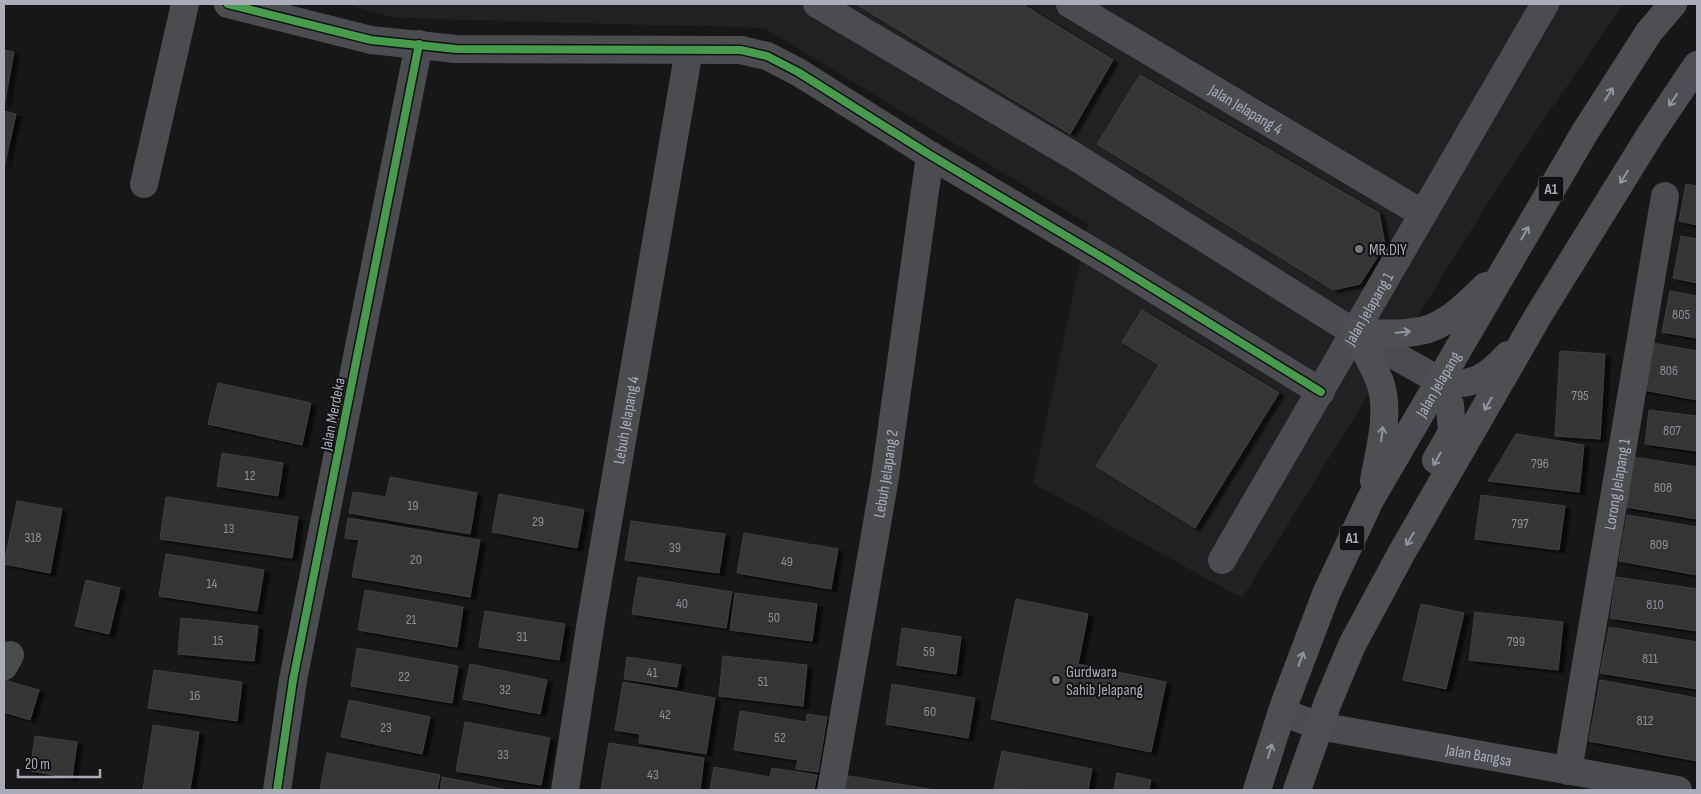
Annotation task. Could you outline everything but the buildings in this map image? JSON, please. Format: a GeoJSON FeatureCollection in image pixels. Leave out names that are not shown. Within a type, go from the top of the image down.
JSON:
{"type":"FeatureCollection","features":[{"type":"Feature","properties":{"kind":"main road","name":"Jalan Jelapang"},"geometry":{"type":"LineString","coordinates":[[1257,790],[1282,712],[1326,594],[1370,500],[1585,132],[1649,32],[1673,4]]}},
{"type":"Feature","properties":{"kind":"main road"},"geometry":{"type":"LineString","coordinates":[[1297,790],[1319,726],[1352,645],[1402,554],[1538,316],[1650,136],[1697,65]]}},
{"type":"Feature","properties":{"kind":"main road"},"geometry":{"type":"LineString","coordinates":[[1370,500],[1382,437],[1384,408],[1381,386],[1355,333],[1403,333],[1427,329],[1444,322],[1462,309],[1507,266]]}},
{"type":"Feature","properties":{"kind":"main road"},"geometry":{"type":"LineString","coordinates":[[1319,726],[1331,654],[1345,619],[1396,526],[1452,432],[1450,405],[1440,382],[1463,384],[1479,379],[1487,374],[1513,350],[1538,316]]}},
{"type":"Feature","properties":{"kind":"street"},"geometry":{"type":"LineString","coordinates":[[144,184],[185,4]]}},
{"type":"Feature","properties":{"kind":"street"},"geometry":{"type":"LineString","coordinates":[[228,4],[371,40],[456,49],[740,50],[767,56],[798,72],[930,155],[1110,262],[1321,392]]}},
{"type":"Feature","properties":{"kind":"street"},"geometry":{"type":"LineString","coordinates":[[817,4],[1074,156],[1355,333],[1440,382]]}},
{"type":"Feature","properties":{"kind":"street","name":"Jalan Jelapang 4"},"geometry":{"type":"LineString","coordinates":[[1070,4],[1423,214]]}},
{"type":"Feature","properties":{"kind":"street","name":"Jalan Jelapang 1"},"geometry":{"type":"LineString","coordinates":[[1222,560],[1423,214],[1536,8]]}},
{"type":"Feature","properties":{"kind":"street","name":"Jalan Merdeka"},"geometry":{"type":"LineString","coordinates":[[277,790],[293,680],[420,44]]}},
{"type":"Feature","properties":{"kind":"street","name":"Lebuh Jelapang 4"},"geometry":{"type":"LineString","coordinates":[[566,790],[591,621],[689,50]]}},
{"type":"Feature","properties":{"kind":"street","name":"Lebuh Jelapang 2"},"geometry":{"type":"LineString","coordinates":[[831,790],[885,477],[930,155]]}},
{"type":"Feature","properties":{"kind":"street","name":"Lorong Jelapang 1"},"geometry":{"type":"LineString","coordinates":[[1568,771],[1665,196]]}},
{"type":"Feature","properties":{"kind":"street","name":"Jalan Bangsa"},"geometry":{"type":"LineString","coordinates":[[1282,712],[1319,726],[1678,790]]}},
{"type":"Feature","properties":{"kind":"shaded area"},"geometry":{"type":"Polygon","coordinates":[[[345,4],[1623,4],[1496,190],[1242,598],[1033,483],[1088,224],[764,28],[396,18],[345,4]]]}},
{"type":"Feature","properties":{"kind":"cycle path"},"geometry":{"type":"LineString","coordinates":[[228,4],[371,40],[456,49],[741,50],[767,56],[798,72],[930,155],[1110,262],[1321,392]]}},
{"type":"Feature","properties":{"kind":"cycle path"},"geometry":{"type":"LineString","coordinates":[[277,790],[293,680],[419,44]]}},
{"type":"Feature","properties":{"kind":"place","name":"MR.DIY"},"geometry":{"type":"Point","coordinates":[1359,249]}},
{"type":"Feature","properties":{"kind":"place","name":"Gurdwara Sahib Jelapang"},"geometry":{"type":"Point","coordinates":[1056,680]}}]}
